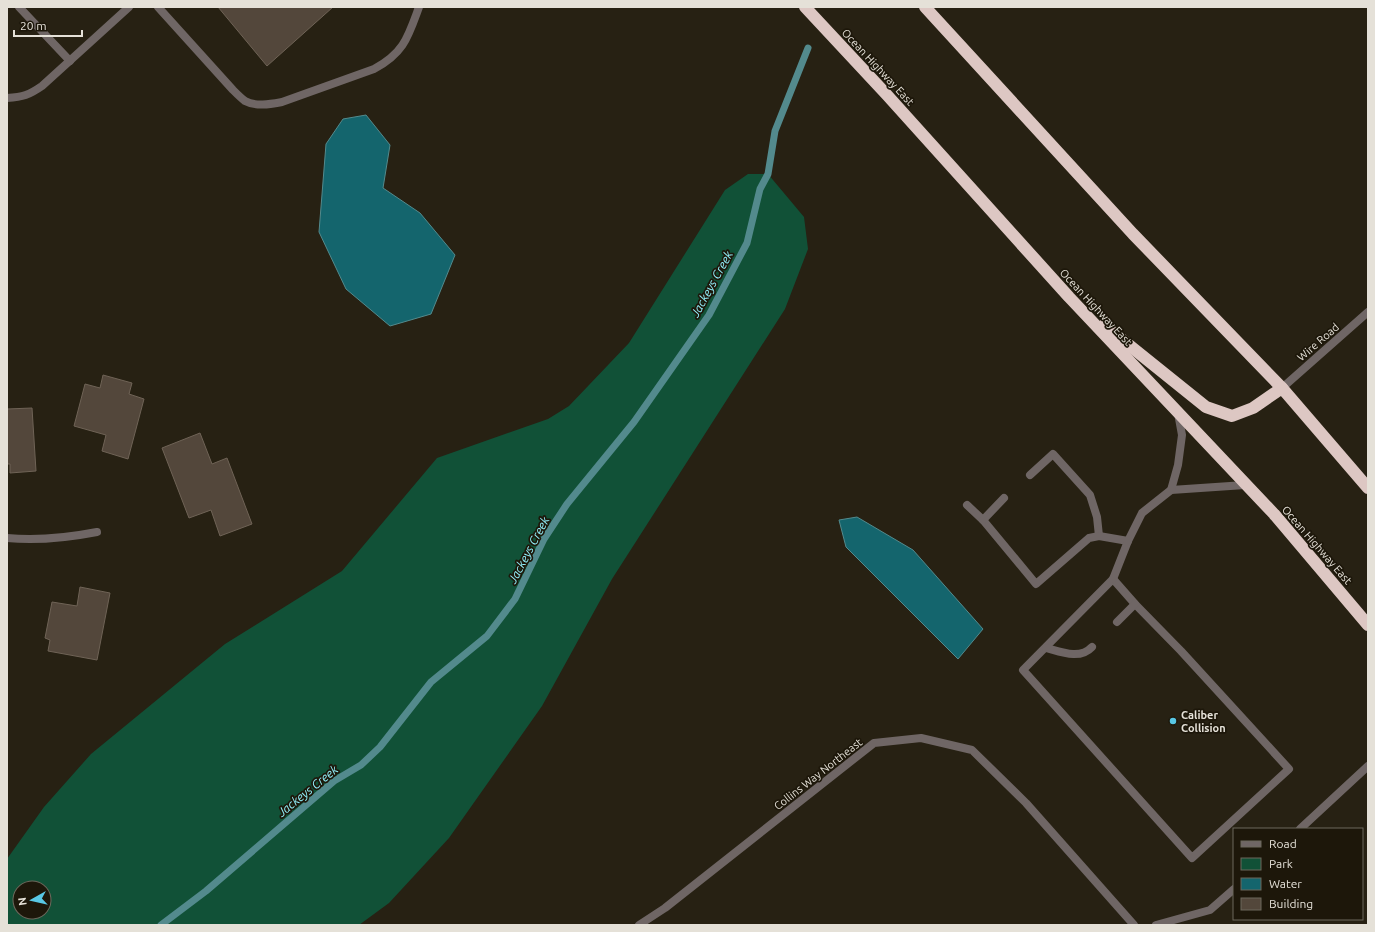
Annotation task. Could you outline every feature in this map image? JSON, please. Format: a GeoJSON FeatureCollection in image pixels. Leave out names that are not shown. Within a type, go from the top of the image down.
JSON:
{"type":"FeatureCollection","features":[{"type":"Feature","properties":{"kind":"highway","name":"Ocean Highway East"},"geometry":{"type":"LineString","coordinates":[[805,7],[887,95],[1069,297],[1274,514],[1368,625]]}},
{"type":"Feature","properties":{"kind":"highway"},"geometry":{"type":"LineString","coordinates":[[925,7],[1133,234],[1282,388],[1368,488]]}},
{"type":"Feature","properties":{"kind":"highway"},"geometry":{"type":"LineString","coordinates":[[1069,297],[1206,407],[1232,416],[1253,408],[1282,388]]}},
{"type":"Feature","properties":{"kind":"street"},"geometry":{"type":"LineString","coordinates":[[20,7],[70,62]]}},
{"type":"Feature","properties":{"kind":"street"},"geometry":{"type":"LineString","coordinates":[[7,98],[30,94],[42,86],[129,7]]}},
{"type":"Feature","properties":{"kind":"street"},"geometry":{"type":"LineString","coordinates":[[158,7],[237,94],[246,101],[257,104],[271,104],[282,102],[360,74],[388,62],[398,53],[406,41],[419,7]]}},
{"type":"Feature","properties":{"kind":"street","name":"Wire Road"},"geometry":{"type":"LineString","coordinates":[[1282,388],[1368,312]]}},
{"type":"Feature","properties":{"kind":"street"},"geometry":{"type":"LineString","coordinates":[[1171,490],[1178,465],[1182,435],[1178,413]]}},
{"type":"Feature","properties":{"kind":"street"},"geometry":{"type":"LineString","coordinates":[[1030,475],[1054,454],[1090,495],[1097,516],[1099,536]]}},
{"type":"Feature","properties":{"kind":"street"},"geometry":{"type":"LineString","coordinates":[[1113,579],[1135,604],[1181,650],[1289,769],[1192,858],[1023,670],[1113,579],[1128,541],[1142,513],[1171,490],[1245,485]]}},
{"type":"Feature","properties":{"kind":"street"},"geometry":{"type":"LineString","coordinates":[[984,520],[1004,498]]}},
{"type":"Feature","properties":{"kind":"street"},"geometry":{"type":"LineString","coordinates":[[967,504],[984,520],[1036,584],[1089,538],[1099,536],[1128,541]]}},
{"type":"Feature","properties":{"kind":"street"},"geometry":{"type":"LineString","coordinates":[[7,538],[43,540],[70,538],[97,532]]}},
{"type":"Feature","properties":{"kind":"street"},"geometry":{"type":"LineString","coordinates":[[1117,622],[1135,604]]}},
{"type":"Feature","properties":{"kind":"street"},"geometry":{"type":"LineString","coordinates":[[1046,648],[1074,655],[1087,652],[1092,647]]}},
{"type":"Feature","properties":{"kind":"street","name":"Collins Way Northeast"},"geometry":{"type":"LineString","coordinates":[[639,925],[665,908],[874,743],[921,738],[972,750],[1026,803],[1134,925]]}},
{"type":"Feature","properties":{"kind":"street"},"geometry":{"type":"LineString","coordinates":[[1301,828],[1368,766]]}},
{"type":"Feature","properties":{"kind":"street"},"geometry":{"type":"LineString","coordinates":[[1156,925],[1210,910],[1233,890]]}},
{"type":"Feature","properties":{"kind":"green space"},"geometry":{"type":"Polygon","coordinates":[[[748,174],[768,174],[804,217],[808,249],[785,309],[612,579],[542,706],[449,838],[389,903],[359,925],[7,925],[7,859],[44,807],[91,754],[225,644],[342,571],[437,458],[548,419],[569,406],[629,343],[725,190],[748,174]]]}},
{"type":"Feature","properties":{"kind":"water"},"geometry":{"type":"Polygon","coordinates":[[[366,115],[390,145],[383,188],[420,213],[455,255],[431,314],[390,326],[346,289],[319,232],[326,144],[343,119],[366,115]]]}},
{"type":"Feature","properties":{"kind":"water"},"geometry":{"type":"Polygon","coordinates":[[[857,517],[913,550],[983,629],[958,659],[846,547],[839,520],[857,517]]]}},
{"type":"Feature","properties":{"kind":"building"},"geometry":{"type":"Polygon","coordinates":[[[218,7],[333,7],[267,66],[218,7]]]}},
{"type":"Feature","properties":{"kind":"building"},"geometry":{"type":"Polygon","coordinates":[[[103,375],[132,383],[129,394],[144,399],[128,459],[102,451],[106,435],[74,426],[85,384],[100,388],[103,375]]]}},
{"type":"Feature","properties":{"kind":"building"},"geometry":{"type":"Polygon","coordinates":[[[32,408],[36,471],[10,473],[10,464],[7,464],[7,409],[32,408]]]}},
{"type":"Feature","properties":{"kind":"building"},"geometry":{"type":"Polygon","coordinates":[[[200,433],[212,464],[227,458],[252,524],[220,536],[211,510],[189,518],[162,448],[200,433]]]}},
{"type":"Feature","properties":{"kind":"building"},"geometry":{"type":"Polygon","coordinates":[[[80,587],[110,593],[97,660],[48,651],[50,640],[45,638],[52,602],[77,606],[80,587]]]}},
{"type":"Feature","properties":{"kind":"waterway","name":"Jackeys Creek"},"geometry":{"type":"LineString","coordinates":[[161,925],[206,891],[334,781],[361,765],[380,747],[431,682],[487,636],[515,599],[544,539],[567,504],[634,422],[709,315],[747,243],[760,189],[768,174],[775,131],[808,48]]}},
{"type":"Feature","properties":{"kind":"place","name":"Caliber Collision"},"geometry":{"type":"Point","coordinates":[1173,721]}}]}
